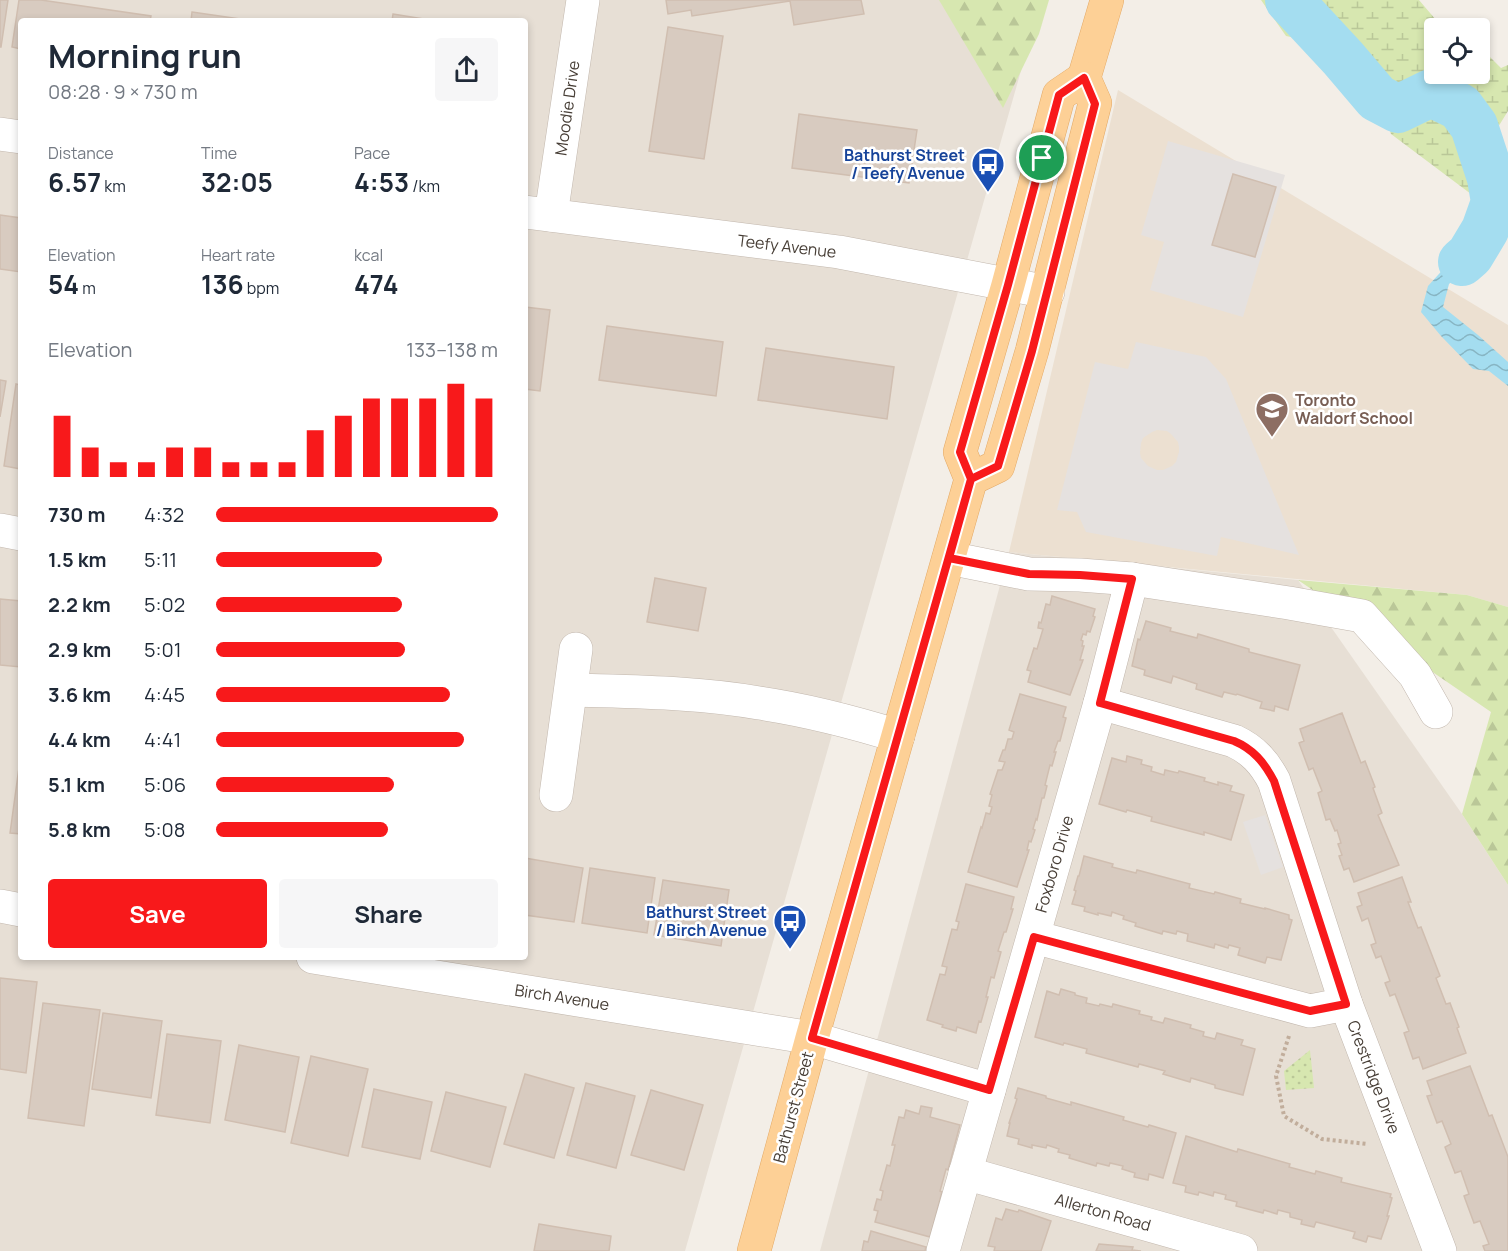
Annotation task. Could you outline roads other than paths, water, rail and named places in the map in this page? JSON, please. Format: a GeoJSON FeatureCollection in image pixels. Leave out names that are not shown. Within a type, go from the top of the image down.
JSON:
{"type":"FeatureCollection","features":[{"type":"Feature","properties":{"kind":"main road"},"geometry":{"type":"LineString","coordinates":[[1084,78],[1095,104],[1032,351],[998,466],[971,479],[960,452],[1059,95],[1084,78],[1107,0]]}},
{"type":"Feature","properties":{"kind":"main road","name":"Bathurst Street"},"geometry":{"type":"LineString","coordinates":[[754,1251],[812,1038],[971,479]]}},
{"type":"Feature","properties":{"kind":"street","name":"Moodie Drive"},"geometry":{"type":"LineString","coordinates":[[538,213],[583,0]]}},
{"type":"Feature","properties":{"kind":"street"},"geometry":{"type":"LineString","coordinates":[[0,134],[18,137]]}},
{"type":"Feature","properties":{"kind":"street","name":"Teefy Avenue"},"geometry":{"type":"LineString","coordinates":[[538,213],[839,252],[1048,292]]}},
{"type":"Feature","properties":{"kind":"street"},"geometry":{"type":"LineString","coordinates":[[0,530],[18,533]]}},
{"type":"Feature","properties":{"kind":"street"},"geometry":{"type":"LineString","coordinates":[[949,558],[1029,574],[1132,579],[1362,616],[1416,675],[1436,712]]}},
{"type":"Feature","properties":{"kind":"street","name":"Foxboro Drive"},"geometry":{"type":"LineString","coordinates":[[943,1251],[1100,703],[1132,579]]}},
{"type":"Feature","properties":{"kind":"street"},"geometry":{"type":"LineString","coordinates":[[556,795],[576,649]]}},
{"type":"Feature","properties":{"kind":"street"},"geometry":{"type":"LineString","coordinates":[[571,690],[662,692],[759,702],[850,722],[898,736]]}},
{"type":"Feature","properties":{"kind":"street","name":"Crestridge Drive"},"geometry":{"type":"LineString","coordinates":[[1100,703],[1234,741],[1249,749],[1262,760],[1274,781],[1346,1004],[1440,1251]]}},
{"type":"Feature","properties":{"kind":"street"},"geometry":{"type":"LineString","coordinates":[[0,906],[18,909]]}},
{"type":"Feature","properties":{"kind":"street"},"geometry":{"type":"LineString","coordinates":[[1034,937],[1310,1011],[1346,1004]]}},
{"type":"Feature","properties":{"kind":"street","name":"Birch Avenue"},"geometry":{"type":"LineString","coordinates":[[331,960],[812,1038],[989,1090]]}},
{"type":"Feature","properties":{"kind":"street","name":"Allerton Road"},"geometry":{"type":"LineString","coordinates":[[965,1173],[1200,1246],[1241,1251]]}},
{"type":"Feature","properties":{"kind":"water"},"geometry":{"type":"Polygon","coordinates":[[[1504,205],[1498,232],[1472,263],[1449,284],[1443,307],[1508,362],[1508,386],[1489,371],[1473,369],[1421,312],[1428,286],[1448,264],[1459,259],[1465,243],[1487,206],[1504,205]]]}},
{"type":"Feature","properties":{"kind":"waterway"},"geometry":{"type":"LineString","coordinates":[[1289,0],[1377,98],[1398,109],[1431,93],[1460,107],[1474,126],[1491,178],[1495,202],[1485,230],[1470,255],[1462,262]]}},
{"type":"Feature","properties":{"kind":"place","name":"Bathurst Street / Teefy Avenue"},"geometry":{"type":"Point","coordinates":[988,193]}},
{"type":"Feature","properties":{"kind":"place","name":"Toronto Waldorf School"},"geometry":{"type":"Point","coordinates":[1272,438]}},
{"type":"Feature","properties":{"kind":"place","name":"Bathurst Street / Birch Avenue"},"geometry":{"type":"Point","coordinates":[790,950]}}]}
